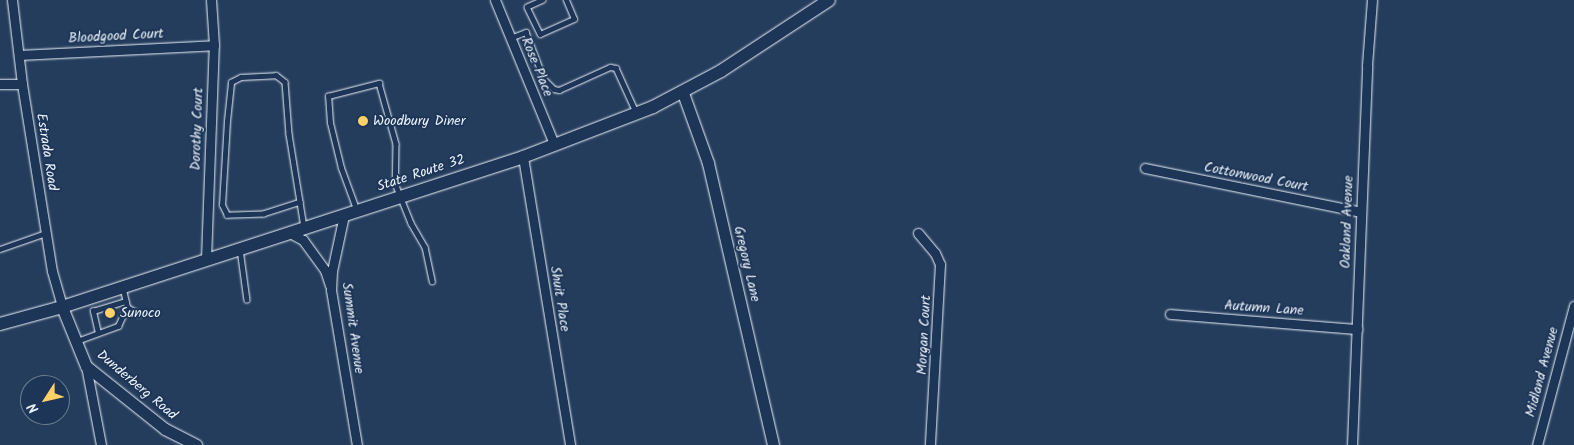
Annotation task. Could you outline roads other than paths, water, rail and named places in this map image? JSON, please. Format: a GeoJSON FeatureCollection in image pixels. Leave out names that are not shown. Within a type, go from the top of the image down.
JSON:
{"type":"FeatureCollection","features":[{"type":"Feature","properties":{"kind":"main road","name":"State Route 32"},"geometry":{"type":"LineString","coordinates":[[0,324],[62,307],[523,156],[636,114],[683,92],[728,67],[829,0]]}},
{"type":"Feature","properties":{"kind":"street","name":"Estrada Road"},"geometry":{"type":"LineString","coordinates":[[12,0],[22,84],[52,271],[62,307]]}},
{"type":"Feature","properties":{"kind":"street","name":"Dorothy Court"},"geometry":{"type":"LineString","coordinates":[[206,259],[214,45],[211,0]]}},
{"type":"Feature","properties":{"kind":"street","name":"Rose Place"},"geometry":{"type":"LineString","coordinates":[[495,0],[554,144]]}},
{"type":"Feature","properties":{"kind":"street","name":"Oakland Avenue"},"geometry":{"type":"LineString","coordinates":[[1352,445],[1372,0]]}},
{"type":"Feature","properties":{"kind":"street","name":"Bloodgood Court"},"geometry":{"type":"LineString","coordinates":[[19,55],[214,45]]}},
{"type":"Feature","properties":{"kind":"street"},"geometry":{"type":"LineString","coordinates":[[0,84],[22,84]]}},
{"type":"Feature","properties":{"kind":"street","name":"Gregory Lane"},"geometry":{"type":"LineString","coordinates":[[683,92],[708,163],[773,445]]}},
{"type":"Feature","properties":{"kind":"street","name":"Shuit Place"},"geometry":{"type":"LineString","coordinates":[[523,156],[570,445]]}},
{"type":"Feature","properties":{"kind":"street","name":"Cottonwood Court"},"geometry":{"type":"LineString","coordinates":[[1145,168],[1361,212]]}},
{"type":"Feature","properties":{"kind":"street","name":"Summit Avenue"},"geometry":{"type":"LineString","coordinates":[[344,215],[332,271],[332,290],[356,445]]}},
{"type":"Feature","properties":{"kind":"street"},"geometry":{"type":"LineString","coordinates":[[288,232],[304,242],[325,270],[332,290]]}},
{"type":"Feature","properties":{"kind":"street","name":"Morgan Court"},"geometry":{"type":"LineString","coordinates":[[918,233],[935,252],[940,264],[930,445]]}},
{"type":"Feature","properties":{"kind":"street","name":"Midland Avenue"},"geometry":{"type":"LineString","coordinates":[[1537,445],[1574,306]]}},
{"type":"Feature","properties":{"kind":"street","name":"Dunderberg Road"},"geometry":{"type":"LineString","coordinates":[[62,307],[86,366],[165,430],[196,445]]}},
{"type":"Feature","properties":{"kind":"street","name":"Autumn Lane"},"geometry":{"type":"LineString","coordinates":[[1170,314],[1357,329]]}},
{"type":"Feature","properties":{"kind":"street"},"geometry":{"type":"LineString","coordinates":[[86,366],[101,445]]}},
{"type":"Feature","properties":{"kind":"lane"},"geometry":{"type":"LineString","coordinates":[[542,0],[528,7],[540,34],[574,20],[566,0]]}},
{"type":"Feature","properties":{"kind":"lane"},"geometry":{"type":"LineString","coordinates":[[510,38],[537,28]]}},
{"type":"Feature","properties":{"kind":"lane"},"geometry":{"type":"LineString","coordinates":[[526,32],[548,86],[559,90],[613,67],[618,71],[636,114]]}},
{"type":"Feature","properties":{"kind":"lane"},"geometry":{"type":"LineString","coordinates":[[300,202],[264,214],[227,215],[222,205],[226,121],[231,82],[241,77],[276,75],[285,82],[289,134],[300,202],[304,227]]}},
{"type":"Feature","properties":{"kind":"lane"},"geometry":{"type":"LineString","coordinates":[[357,210],[341,168],[330,123],[328,96],[379,83],[396,144],[395,183],[399,196],[425,248],[432,281]]}},
{"type":"Feature","properties":{"kind":"lane"},"geometry":{"type":"LineString","coordinates":[[0,249],[47,233]]}},
{"type":"Feature","properties":{"kind":"lane"},"geometry":{"type":"LineString","coordinates":[[240,248],[247,300]]}},
{"type":"Feature","properties":{"kind":"lane"},"geometry":{"type":"LineString","coordinates":[[76,342],[118,326],[127,307],[122,287]]}},
{"type":"Feature","properties":{"kind":"lane"},"geometry":{"type":"LineString","coordinates":[[98,333],[93,311],[126,301]]}},
{"type":"Feature","properties":{"kind":"lane"},"geometry":{"type":"LineString","coordinates":[[127,307],[140,314]]}},
{"type":"Feature","properties":{"kind":"place","name":"Woodbury Diner"},"geometry":{"type":"Point","coordinates":[363,121]}},
{"type":"Feature","properties":{"kind":"place","name":"Sunoco"},"geometry":{"type":"Point","coordinates":[110,313]}}]}
